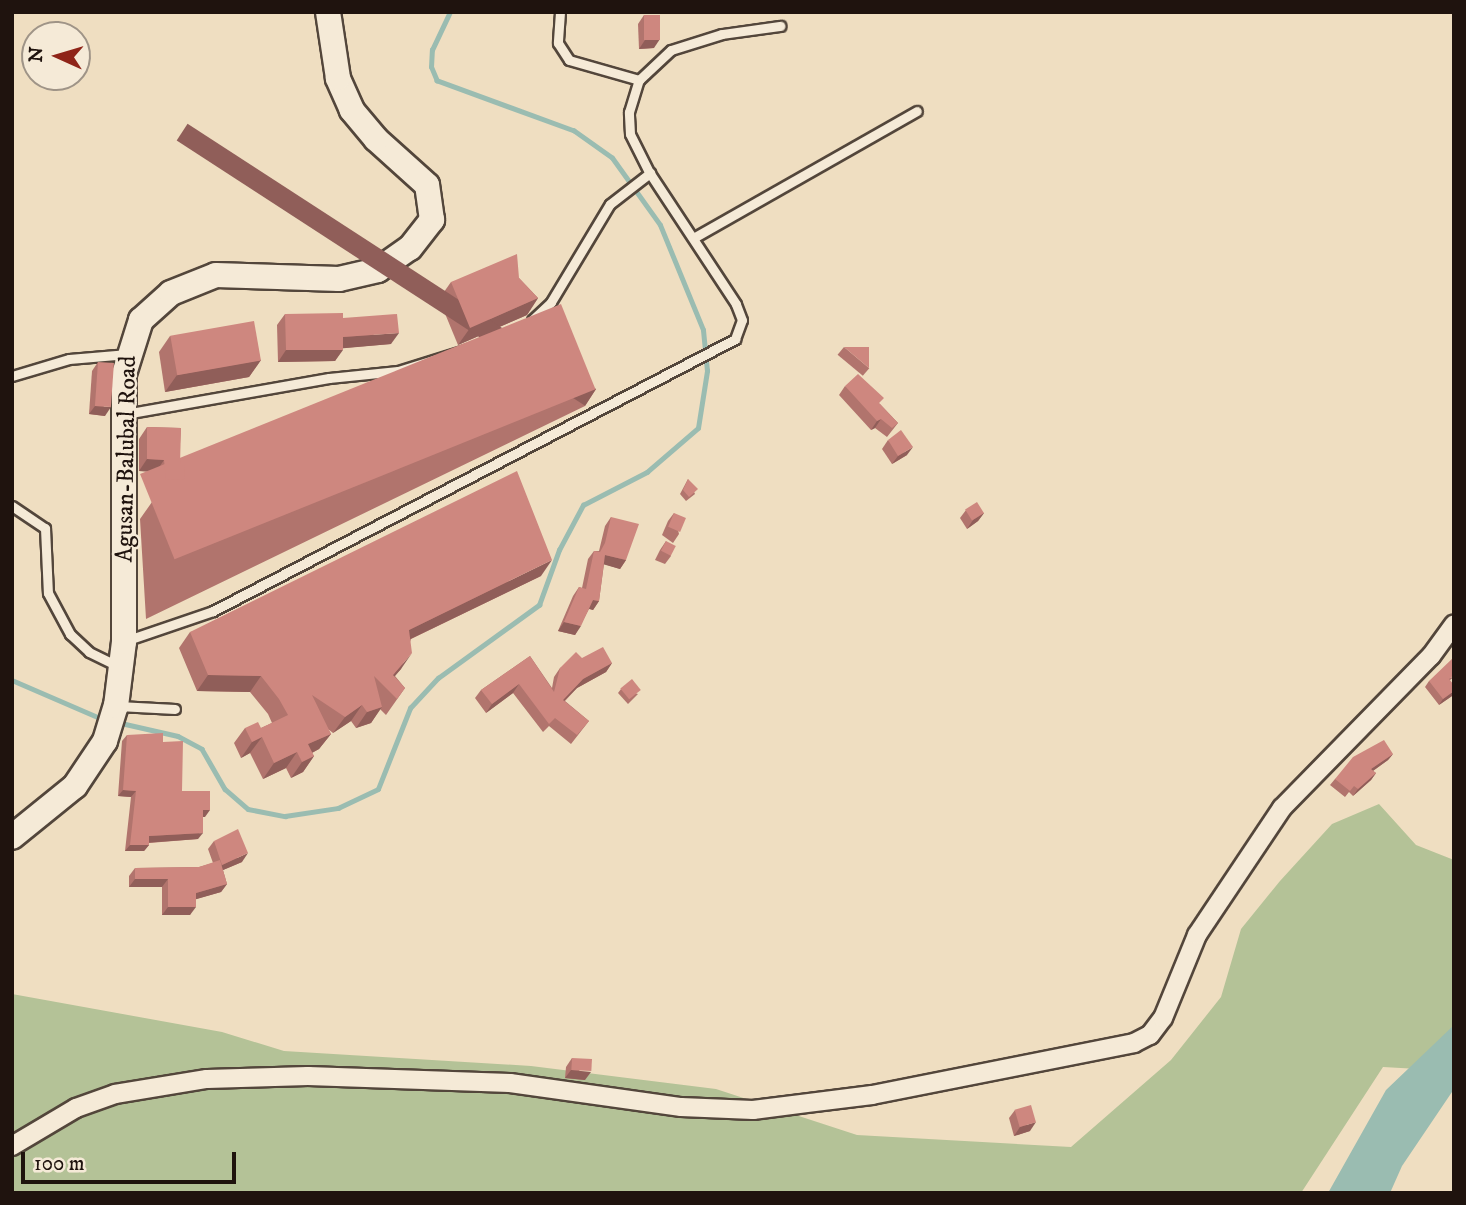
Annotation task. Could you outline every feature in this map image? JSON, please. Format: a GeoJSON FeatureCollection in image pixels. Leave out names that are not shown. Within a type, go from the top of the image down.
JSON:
{"type":"FeatureCollection","features":[{"type":"Feature","properties":{"kind":"main road","name":"Agusan-Balubal Road"},"geometry":{"type":"LineString","coordinates":[[12,836],[75,786],[106,741],[116,706],[124,642],[124,415],[128,354],[141,320],[150,309],[194,281],[236,274],[318,279],[356,276],[393,261],[432,219],[432,195],[427,185],[376,139],[352,110],[338,78],[328,12]]}},
{"type":"Feature","properties":{"kind":"street"},"geometry":{"type":"LineString","coordinates":[[12,1146],[76,1108],[115,1094],[207,1079],[321,1076],[510,1083],[681,1107],[753,1110],[872,1095],[1134,1043],[1150,1035],[1163,1018],[1197,935],[1282,808],[1431,656],[1454,624]]}},
{"type":"Feature","properties":{"kind":"lane"},"geometry":{"type":"LineString","coordinates":[[560,12],[558,43],[569,60],[639,80]]}},
{"type":"Feature","properties":{"kind":"lane"},"geometry":{"type":"LineString","coordinates":[[124,642],[214,611],[714,352],[739,333],[742,320],[695,237],[650,173],[630,134],[631,98],[639,80],[671,50],[722,34],[780,26]]}},
{"type":"Feature","properties":{"kind":"lane"},"geometry":{"type":"LineString","coordinates":[[695,237],[917,111]]}},
{"type":"Feature","properties":{"kind":"lane"},"geometry":{"type":"LineString","coordinates":[[524,324],[551,302],[610,204],[650,173]]}},
{"type":"Feature","properties":{"kind":"lane"},"geometry":{"type":"LineString","coordinates":[[124,415],[330,378],[398,372],[487,343]]}},
{"type":"Feature","properties":{"kind":"lane"},"geometry":{"type":"LineString","coordinates":[[12,376],[69,359],[128,354]]}},
{"type":"Feature","properties":{"kind":"lane"},"geometry":{"type":"LineString","coordinates":[[12,506],[45,528],[48,593],[70,634],[89,652],[122,667]]}},
{"type":"Feature","properties":{"kind":"lane"},"geometry":{"type":"LineString","coordinates":[[116,706],[175,709]]}},
{"type":"Feature","properties":{"kind":"green space"},"geometry":{"type":"Polygon","coordinates":[[[1379,804],[1416,845],[1454,860],[1454,1071],[1383,1067],[1301,1193],[12,1193],[12,994],[222,1032],[284,1051],[531,1066],[716,1089],[857,1135],[1071,1147],[1171,1060],[1221,997],[1241,929],[1280,881],[1332,824],[1379,804]]]}},
{"type":"Feature","properties":{"kind":"water"},"geometry":{"type":"Polygon","coordinates":[[[1454,1025],[1454,1089],[1402,1166],[1390,1193],[1328,1193],[1386,1090],[1454,1025]]]}},
{"type":"Feature","properties":{"kind":"building"},"geometry":{"type":"Polygon","coordinates":[[[644,15],[660,15],[660,40],[644,40],[644,15]]]}},
{"type":"Feature","properties":{"kind":"building"},"geometry":{"type":"Polygon","coordinates":[[[517,254],[519,278],[538,298],[470,328],[451,282],[517,254]]]}},
{"type":"Feature","properties":{"kind":"building"},"geometry":{"type":"Polygon","coordinates":[[[561,304],[595,389],[175,559],[140,474],[561,304]]]}},
{"type":"Feature","properties":{"kind":"building"},"geometry":{"type":"Polygon","coordinates":[[[343,313],[343,318],[397,314],[399,333],[343,337],[343,350],[286,350],[285,314],[343,313]]]}},
{"type":"Feature","properties":{"kind":"building"},"geometry":{"type":"Polygon","coordinates":[[[254,321],[261,360],[177,375],[170,336],[254,321]]]}},
{"type":"Feature","properties":{"kind":"building"},"geometry":{"type":"Polygon","coordinates":[[[844,347],[869,347],[869,368],[844,347]]]}},
{"type":"Feature","properties":{"kind":"building"},"geometry":{"type":"Polygon","coordinates":[[[98,362],[114,363],[111,407],[95,406],[98,362]]]}},
{"type":"Feature","properties":{"kind":"building"},"geometry":{"type":"Polygon","coordinates":[[[858,374],[884,398],[879,403],[898,423],[892,428],[881,419],[877,421],[845,386],[858,374]]]}},
{"type":"Feature","properties":{"kind":"building"},"geometry":{"type":"Polygon","coordinates":[[[147,427],[181,428],[180,465],[184,465],[185,479],[166,480],[164,460],[147,459],[147,427]]]}},
{"type":"Feature","properties":{"kind":"building"},"geometry":{"type":"Polygon","coordinates":[[[901,430],[913,447],[898,456],[888,440],[901,430]]]}},
{"type":"Feature","properties":{"kind":"building"},"geometry":{"type":"Polygon","coordinates":[[[517,471],[552,560],[409,630],[412,653],[393,675],[405,688],[397,699],[374,676],[382,707],[367,712],[362,705],[345,717],[312,695],[331,734],[308,744],[314,756],[302,762],[297,752],[274,763],[262,737],[252,742],[245,728],[258,722],[261,728],[288,715],[279,699],[261,676],[208,675],[190,632],[517,471]]]}},
{"type":"Feature","properties":{"kind":"building"},"geometry":{"type":"Polygon","coordinates":[[[688,479],[698,489],[689,497],[683,490],[688,479]]]}},
{"type":"Feature","properties":{"kind":"building"},"geometry":{"type":"Polygon","coordinates":[[[977,502],[984,513],[972,520],[965,509],[977,502]]]}},
{"type":"Feature","properties":{"kind":"building"},"geometry":{"type":"Polygon","coordinates":[[[674,513],[686,518],[680,532],[668,527],[674,513]]]}},
{"type":"Feature","properties":{"kind":"building"},"geometry":{"type":"Polygon","coordinates":[[[611,517],[639,524],[626,560],[605,555],[599,601],[593,600],[581,626],[564,622],[579,587],[586,589],[594,551],[600,552],[605,543],[611,517]]]}},
{"type":"Feature","properties":{"kind":"building"},"geometry":{"type":"Polygon","coordinates":[[[666,541],[676,546],[671,556],[661,551],[666,541]]]}},
{"type":"Feature","properties":{"kind":"building"},"geometry":{"type":"Polygon","coordinates":[[[603,647],[612,663],[583,679],[563,700],[589,721],[577,735],[555,718],[549,724],[519,684],[492,704],[481,690],[530,656],[554,692],[560,668],[576,652],[582,658],[603,647]]]}},
{"type":"Feature","properties":{"kind":"building"},"geometry":{"type":"Polygon","coordinates":[[[1454,657],[1454,675],[1449,679],[1454,685],[1454,691],[1443,699],[1429,681],[1454,657]]]}},
{"type":"Feature","properties":{"kind":"building"},"geometry":{"type":"Polygon","coordinates":[[[632,679],[641,690],[629,699],[620,688],[632,679]]]}},
{"type":"Feature","properties":{"kind":"building"},"geometry":{"type":"Polygon","coordinates":[[[163,733],[163,742],[183,741],[182,791],[210,791],[210,810],[203,810],[203,833],[149,836],[149,845],[130,845],[136,791],[123,790],[127,735],[163,733]]]}},
{"type":"Feature","properties":{"kind":"building"},"geometry":{"type":"Polygon","coordinates":[[[1384,740],[1393,754],[1371,769],[1376,773],[1358,789],[1354,786],[1350,791],[1335,779],[1353,757],[1384,740]]]}},
{"type":"Feature","properties":{"kind":"building"},"geometry":{"type":"Polygon","coordinates":[[[238,829],[248,853],[222,865],[214,841],[238,829]]]}},
{"type":"Feature","properties":{"kind":"building"},"geometry":{"type":"Polygon","coordinates":[[[220,860],[227,884],[196,893],[196,907],[168,907],[168,879],[135,879],[135,868],[199,867],[220,860]]]}},
{"type":"Feature","properties":{"kind":"building"},"geometry":{"type":"Polygon","coordinates":[[[572,1058],[592,1059],[591,1071],[571,1070],[572,1058]]]}},
{"type":"Feature","properties":{"kind":"building"},"geometry":{"type":"Polygon","coordinates":[[[1031,1105],[1036,1122],[1020,1127],[1015,1110],[1031,1105]]]}},
{"type":"Feature","properties":{"kind":"waterway"},"geometry":{"type":"LineString","coordinates":[[121,723],[178,736],[202,749],[225,789],[248,809],[285,816],[338,808],[378,789],[410,708],[438,678],[539,605],[559,550],[583,505],[647,472],[698,428],[707,371],[703,330],[660,225],[612,158],[574,131],[437,81],[431,67],[432,50],[450,12]]}},
{"type":"Feature","properties":{"kind":"waterway"},"geometry":{"type":"LineString","coordinates":[[12,680],[100,718]]}}]}
